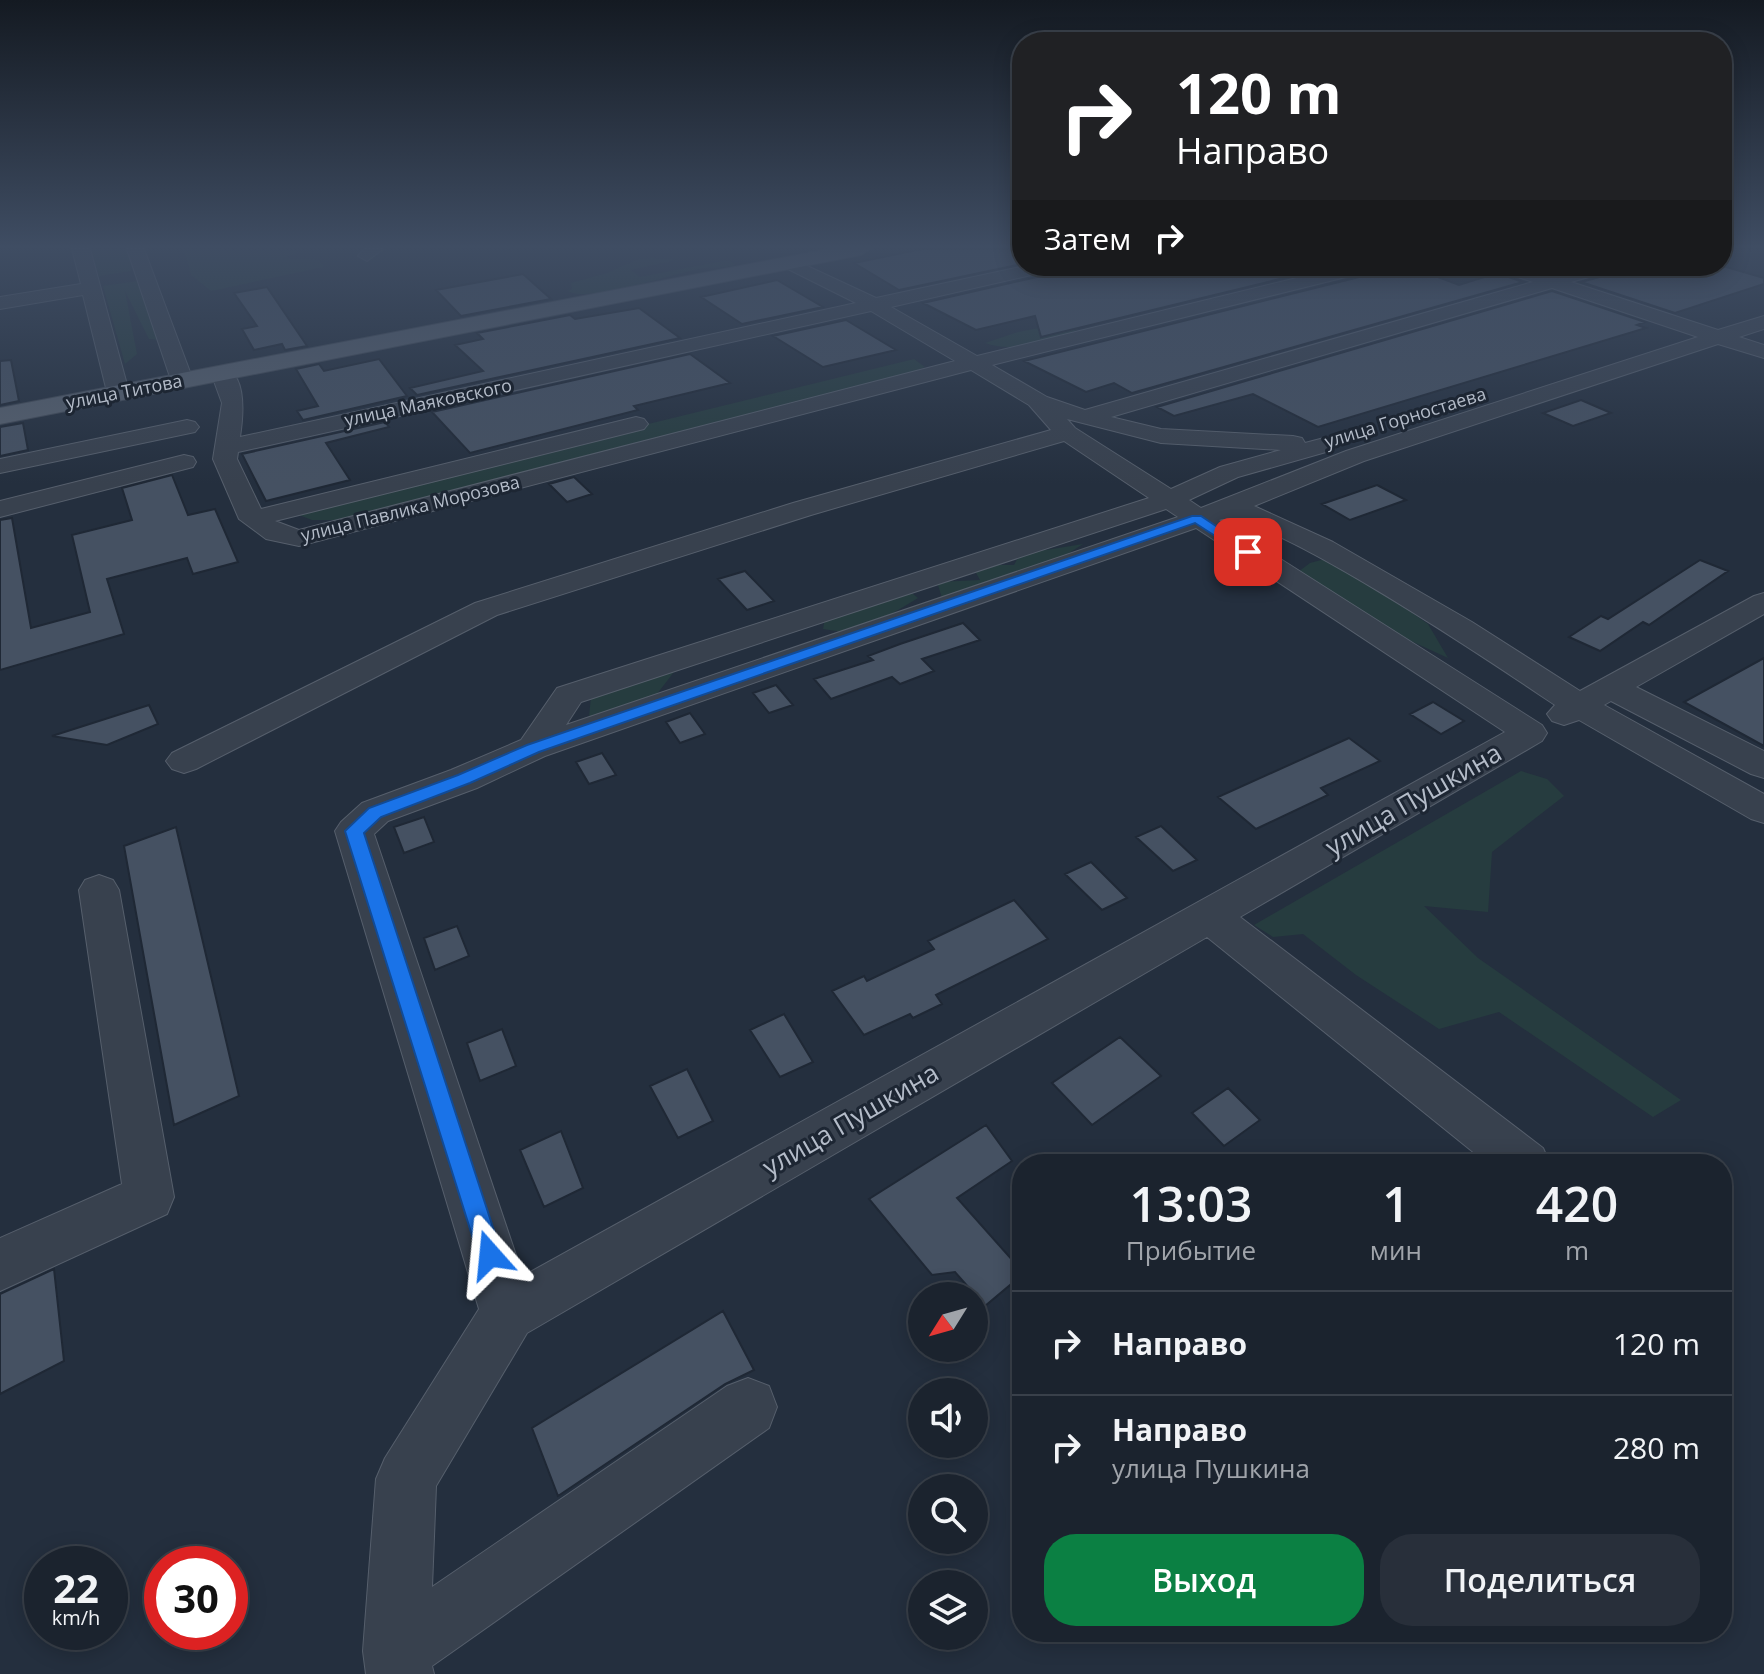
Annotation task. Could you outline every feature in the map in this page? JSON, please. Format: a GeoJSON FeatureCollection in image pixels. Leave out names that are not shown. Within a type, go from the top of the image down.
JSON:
{"type":"FeatureCollection","features":[{"type":"Feature","properties":{"kind":"main road","name":"улица Титова"},"geometry":{"type":"LineString","coordinates":[[0,416],[459,327]]}},
{"type":"Feature","properties":{"kind":"street"},"geometry":{"type":"LineString","coordinates":[[101,327],[118,392]]}},
{"type":"Feature","properties":{"kind":"street"},"geometry":{"type":"LineString","coordinates":[[163,327],[182,380]]}},
{"type":"Feature","properties":{"kind":"street","name":"улица Маяковского"},"geometry":{"type":"LineString","coordinates":[[228,447],[254,416],[745,327]]}},
{"type":"Feature","properties":{"kind":"street","name":"улица Горностаева"},"geometry":{"type":"LineString","coordinates":[[912,327],[1076,425],[1161,436],[1324,445],[1675,327]]}},
{"type":"Feature","properties":{"kind":"street"},"geometry":{"type":"LineString","coordinates":[[915,355],[1030,327]]}},
{"type":"Feature","properties":{"kind":"street","name":"улица Павлика Морозова"},"geometry":{"type":"LineString","coordinates":[[252,519],[276,533],[299,538],[1114,327]]}},
{"type":"Feature","properties":{"kind":"street"},"geometry":{"type":"LineString","coordinates":[[184,761],[486,609],[802,509],[1401,327]]}},
{"type":"Feature","properties":{"kind":"street"},"geometry":{"type":"LineString","coordinates":[[1688,327],[1764,352]]}},
{"type":"Feature","properties":{"kind":"street","name":"улица Горностаева"},"geometry":{"type":"LineString","coordinates":[[1195,509],[1749,327]]}},
{"type":"Feature","properties":{"kind":"street"},"geometry":{"type":"LineString","coordinates":[[222,373],[254,416],[228,447],[225,459],[252,519]]}},
{"type":"Feature","properties":{"kind":"street","name":"улица Павлика Морозова"},"geometry":{"type":"LineString","coordinates":[[252,519],[653,420]]}},
{"type":"Feature","properties":{"kind":"street","name":"улица Пушкина"},"geometry":{"type":"LineString","coordinates":[[1076,425],[1195,509],[1530,733]]}},
{"type":"Feature","properties":{"kind":"street"},"geometry":{"type":"LineString","coordinates":[[0,466],[187,427]]}},
{"type":"Feature","properties":{"kind":"street"},"geometry":{"type":"LineString","coordinates":[[1195,509],[1229,472],[1324,445]]}},
{"type":"Feature","properties":{"kind":"street"},"geometry":{"type":"LineString","coordinates":[[0,509],[184,462]]}},
{"type":"Feature","properties":{"kind":"street"},"geometry":{"type":"LineString","coordinates":[[508,1314],[354,831],[375,812],[464,779],[533,748],[1195,509],[1252,513],[1323,548],[1461,629],[1580,706],[1764,810]]}},
{"type":"Feature","properties":{"kind":"street","name":"улица Пушкина"},"geometry":{"type":"LineString","coordinates":[[398,1662],[406,1479],[508,1314],[1764,602]]}},
{"type":"Feature","properties":{"kind":"street"},"geometry":{"type":"LineString","coordinates":[[1613,689],[1764,766]]}},
{"type":"Feature","properties":{"kind":"street"},"geometry":{"type":"LineString","coordinates":[[0,1265],[149,1197],[99,890]]}},
{"type":"Feature","properties":{"kind":"street"},"geometry":{"type":"LineString","coordinates":[[1208,915],[1512,1154]]}},
{"type":"Feature","properties":{"kind":"street"},"geometry":{"type":"LineString","coordinates":[[398,1662],[748,1407]]}},
{"type":"Feature","properties":{"kind":"green space"},"geometry":{"type":"Polygon","coordinates":[[[115,327],[132,327],[137,354],[125,364],[115,327]]]}},
{"type":"Feature","properties":{"kind":"green space"},"geometry":{"type":"Polygon","coordinates":[[[143,327],[157,327],[162,340],[149,339],[143,327]]]}},
{"type":"Feature","properties":{"kind":"green space"},"geometry":{"type":"Polygon","coordinates":[[[1043,327],[1080,327],[1058,338],[1028,346],[985,343],[1043,327]]]}},
{"type":"Feature","properties":{"kind":"green space"},"geometry":{"type":"Polygon","coordinates":[[[914,359],[925,367],[906,375],[345,520],[312,520],[299,515],[317,505],[914,359]]]}},
{"type":"Feature","properties":{"kind":"green space"},"geometry":{"type":"Polygon","coordinates":[[[1044,544],[1046,550],[1083,544],[1066,555],[942,598],[937,582],[980,580],[975,571],[990,565],[1014,565],[1021,552],[1044,544]]]}},
{"type":"Feature","properties":{"kind":"green space"},"geometry":{"type":"Polygon","coordinates":[[[1325,559],[1369,583],[1428,624],[1448,658],[1398,635],[1298,572],[1310,563],[1325,559]]]}},
{"type":"Feature","properties":{"kind":"green space"},"geometry":{"type":"Polygon","coordinates":[[[908,590],[918,598],[893,613],[843,632],[823,629],[825,618],[908,590]]]}},
{"type":"Feature","properties":{"kind":"green space"},"geometry":{"type":"Polygon","coordinates":[[[677,668],[657,694],[589,717],[591,696],[677,668]]]}},
{"type":"Feature","properties":{"kind":"green space"},"geometry":{"type":"Polygon","coordinates":[[[1521,771],[1547,779],[1564,796],[1492,852],[1488,912],[1424,906],[1478,958],[1681,1100],[1653,1117],[1499,1012],[1439,1029],[1356,975],[1303,934],[1273,937],[1254,925],[1521,771]]]}},
{"type":"Feature","properties":{"kind":"building"},"geometry":{"type":"Polygon","coordinates":[[[294,327],[307,346],[285,350],[282,344],[254,350],[242,329],[294,327]]]}},
{"type":"Feature","properties":{"kind":"building"},"geometry":{"type":"Polygon","coordinates":[[[507,327],[665,327],[680,338],[417,395],[410,388],[483,371],[455,345],[483,339],[477,333],[507,327]]]}},
{"type":"Feature","properties":{"kind":"building"},"geometry":{"type":"Polygon","coordinates":[[[814,327],[858,327],[896,350],[823,367],[773,336],[814,327]]]}},
{"type":"Feature","properties":{"kind":"building"},"geometry":{"type":"Polygon","coordinates":[[[1038,327],[1082,327],[1041,337],[1038,327]]]}},
{"type":"Feature","properties":{"kind":"building"},"geometry":{"type":"Polygon","coordinates":[[[1159,327],[1364,327],[1132,393],[1114,383],[1086,392],[1024,361],[1159,327]]]}},
{"type":"Feature","properties":{"kind":"building"},"geometry":{"type":"Polygon","coordinates":[[[1429,327],[1646,328],[1318,427],[1253,394],[1174,416],[1157,407],[1429,327]]]}},
{"type":"Feature","properties":{"kind":"building"},"geometry":{"type":"Polygon","coordinates":[[[690,354],[730,383],[634,406],[638,410],[470,453],[432,412],[690,354]]]}},
{"type":"Feature","properties":{"kind":"building"},"geometry":{"type":"Polygon","coordinates":[[[379,359],[407,396],[303,420],[297,411],[318,406],[296,369],[319,364],[324,371],[379,359]]]}},
{"type":"Feature","properties":{"kind":"building"},"geometry":{"type":"Polygon","coordinates":[[[11,360],[19,401],[0,405],[0,361],[11,360]]]}},
{"type":"Feature","properties":{"kind":"building"},"geometry":{"type":"Polygon","coordinates":[[[1581,400],[1611,413],[1573,426],[1543,413],[1581,400]]]}},
{"type":"Feature","properties":{"kind":"building"},"geometry":{"type":"Polygon","coordinates":[[[385,422],[389,427],[326,443],[350,480],[266,501],[242,454],[385,422]]]}},
{"type":"Feature","properties":{"kind":"building"},"geometry":{"type":"Polygon","coordinates":[[[23,423],[28,450],[0,456],[0,427],[23,423]]]}},
{"type":"Feature","properties":{"kind":"building"},"geometry":{"type":"Polygon","coordinates":[[[172,475],[188,515],[215,509],[238,562],[193,574],[187,558],[107,579],[124,634],[0,670],[0,520],[12,518],[31,628],[90,612],[72,535],[132,520],[122,488],[172,475]]]}},
{"type":"Feature","properties":{"kind":"building"},"geometry":{"type":"Polygon","coordinates":[[[574,477],[592,494],[567,502],[549,484],[574,477]]]}},
{"type":"Feature","properties":{"kind":"building"},"geometry":{"type":"Polygon","coordinates":[[[1377,485],[1406,500],[1350,520],[1322,504],[1377,485]]]}},
{"type":"Feature","properties":{"kind":"building"},"geometry":{"type":"Polygon","coordinates":[[[1700,560],[1728,571],[1649,625],[1643,622],[1600,651],[1569,637],[1601,616],[1608,619],[1700,560]]]}},
{"type":"Feature","properties":{"kind":"building"},"geometry":{"type":"Polygon","coordinates":[[[745,571],[774,601],[747,610],[718,579],[745,571]]]}},
{"type":"Feature","properties":{"kind":"building"},"geometry":{"type":"Polygon","coordinates":[[[963,623],[980,640],[922,659],[934,671],[900,684],[892,677],[831,699],[814,679],[873,660],[868,656],[963,623]]]}},
{"type":"Feature","properties":{"kind":"building"},"geometry":{"type":"Polygon","coordinates":[[[1764,658],[1764,746],[1684,702],[1764,658]]]}},
{"type":"Feature","properties":{"kind":"building"},"geometry":{"type":"Polygon","coordinates":[[[776,685],[793,705],[769,713],[753,693],[776,685]]]}},
{"type":"Feature","properties":{"kind":"building"},"geometry":{"type":"Polygon","coordinates":[[[1433,702],[1464,721],[1441,734],[1410,714],[1433,702]]]}},
{"type":"Feature","properties":{"kind":"building"},"geometry":{"type":"Polygon","coordinates":[[[149,705],[158,724],[107,745],[52,736],[149,705]]]}},
{"type":"Feature","properties":{"kind":"building"},"geometry":{"type":"Polygon","coordinates":[[[690,713],[705,734],[680,743],[666,722],[690,713]]]}},
{"type":"Feature","properties":{"kind":"building"},"geometry":{"type":"Polygon","coordinates":[[[1349,738],[1380,761],[1321,788],[1328,795],[1256,829],[1218,797],[1349,738]]]}},
{"type":"Feature","properties":{"kind":"building"},"geometry":{"type":"Polygon","coordinates":[[[602,753],[616,775],[589,784],[576,762],[602,753]]]}},
{"type":"Feature","properties":{"kind":"building"},"geometry":{"type":"Polygon","coordinates":[[[424,817],[434,842],[404,853],[394,827],[424,817]]]}},
{"type":"Feature","properties":{"kind":"building"},"geometry":{"type":"Polygon","coordinates":[[[1161,826],[1197,860],[1173,871],[1136,837],[1161,826]]]}},
{"type":"Feature","properties":{"kind":"building"},"geometry":{"type":"Polygon","coordinates":[[[176,827],[239,1096],[174,1125],[124,846],[176,827]]]}},
{"type":"Feature","properties":{"kind":"building"},"geometry":{"type":"Polygon","coordinates":[[[1091,862],[1127,898],[1102,910],[1065,874],[1091,862]]]}},
{"type":"Feature","properties":{"kind":"building"},"geometry":{"type":"Polygon","coordinates":[[[1014,900],[1048,939],[936,995],[942,1004],[913,1018],[910,1014],[864,1035],[832,991],[864,976],[867,981],[934,949],[928,941],[1014,900]]]}},
{"type":"Feature","properties":{"kind":"building"},"geometry":{"type":"Polygon","coordinates":[[[457,926],[469,956],[435,970],[424,938],[457,926]]]}},
{"type":"Feature","properties":{"kind":"building"},"geometry":{"type":"Polygon","coordinates":[[[784,1014],[813,1062],[780,1077],[750,1030],[784,1014]]]}},
{"type":"Feature","properties":{"kind":"building"},"geometry":{"type":"Polygon","coordinates":[[[502,1029],[516,1066],[480,1081],[467,1043],[502,1029]]]}},
{"type":"Feature","properties":{"kind":"building"},"geometry":{"type":"Polygon","coordinates":[[[1120,1037],[1161,1076],[1092,1125],[1052,1083],[1120,1037]]]}},
{"type":"Feature","properties":{"kind":"building"},"geometry":{"type":"Polygon","coordinates":[[[687,1069],[713,1121],[678,1138],[650,1086],[687,1069]]]}},
{"type":"Feature","properties":{"kind":"building"},"geometry":{"type":"Polygon","coordinates":[[[1228,1088],[1260,1120],[1224,1146],[1192,1113],[1228,1088]]]}},
{"type":"Feature","properties":{"kind":"building"},"geometry":{"type":"Polygon","coordinates":[[[986,1125],[1012,1161],[957,1198],[1012,1260],[1012,1283],[988,1303],[988,1282],[964,1282],[955,1272],[932,1275],[869,1199],[986,1125]]]}},
{"type":"Feature","properties":{"kind":"building"},"geometry":{"type":"Polygon","coordinates":[[[561,1131],[583,1188],[544,1207],[520,1150],[561,1131]]]}},
{"type":"Feature","properties":{"kind":"building"},"geometry":{"type":"Polygon","coordinates":[[[54,1269],[64,1361],[0,1394],[0,1294],[54,1269]]]}},
{"type":"Feature","properties":{"kind":"building"},"geometry":{"type":"Polygon","coordinates":[[[723,1311],[754,1370],[725,1384],[558,1496],[532,1428],[723,1311]]]}},
{"type":"Feature","properties":{"kind":"route"},"geometry":{"type":"LineString","coordinates":[[490,1255],[354,831],[375,812],[464,779],[533,748],[1197,519],[1248,552]]}}]}
